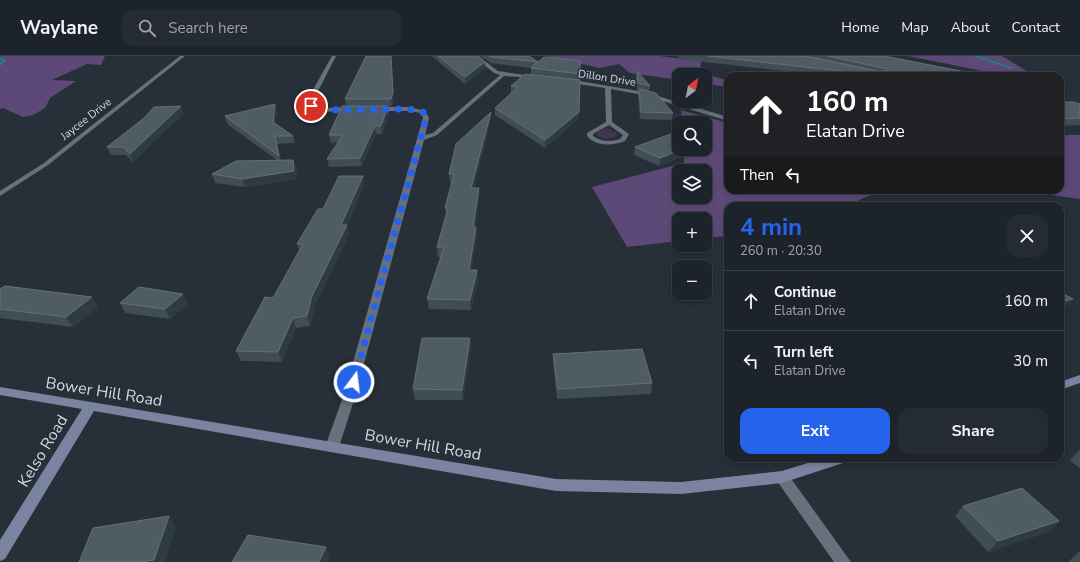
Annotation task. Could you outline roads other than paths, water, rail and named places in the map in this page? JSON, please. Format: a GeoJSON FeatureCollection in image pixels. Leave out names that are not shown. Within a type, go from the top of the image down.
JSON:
{"type":"FeatureCollection","features":[{"type":"Feature","properties":{"kind":"main road"},"geometry":{"type":"LineString","coordinates":[[1064,385],[1080,379]]}},
{"type":"Feature","properties":{"kind":"main road","name":"Bower Hill Road"},"geometry":{"type":"LineString","coordinates":[[0,391],[556,485],[681,488],[782,478],[829,462]]}},
{"type":"Feature","properties":{"kind":"main road","name":"Kelso Road"},"geometry":{"type":"LineString","coordinates":[[0,554],[90,407]]}},
{"type":"Feature","properties":{"kind":"street","name":"Jaycee Drive"},"geometry":{"type":"LineString","coordinates":[[0,194],[46,164],[183,56]]}},
{"type":"Feature","properties":{"kind":"street"},"geometry":{"type":"LineString","coordinates":[[334,56],[313,95],[311,106],[322,110],[361,109]]}},
{"type":"Feature","properties":{"kind":"street"},"geometry":{"type":"LineString","coordinates":[[475,56],[496,72],[541,78]]}},
{"type":"Feature","properties":{"kind":"street"},"geometry":{"type":"LineString","coordinates":[[421,139],[435,134],[503,74]]}},
{"type":"Feature","properties":{"kind":"street","name":"Dillon Drive"},"geometry":{"type":"LineString","coordinates":[[563,81],[608,86],[665,99],[724,118]]}},
{"type":"Feature","properties":{"kind":"street"},"geometry":{"type":"LineString","coordinates":[[608,86],[609,123]]}},
{"type":"Feature","properties":{"kind":"street"},"geometry":{"type":"LineString","coordinates":[[332,447],[349,397],[426,118],[423,112],[409,109],[368,109]]}},
{"type":"Feature","properties":{"kind":"street"},"geometry":{"type":"LineString","coordinates":[[609,123],[626,134],[623,140],[601,142],[595,141],[590,136],[590,133],[594,130],[609,123]]}},
{"type":"Feature","properties":{"kind":"street"},"geometry":{"type":"LineString","coordinates":[[782,478],[843,562]]}},
{"type":"Feature","properties":{"kind":"waterway"},"geometry":{"type":"LineString","coordinates":[[975,56],[1012,68]]}},
{"type":"Feature","properties":{"kind":"waterway"},"geometry":{"type":"LineString","coordinates":[[0,59],[5,60],[0,65]]}}]}
